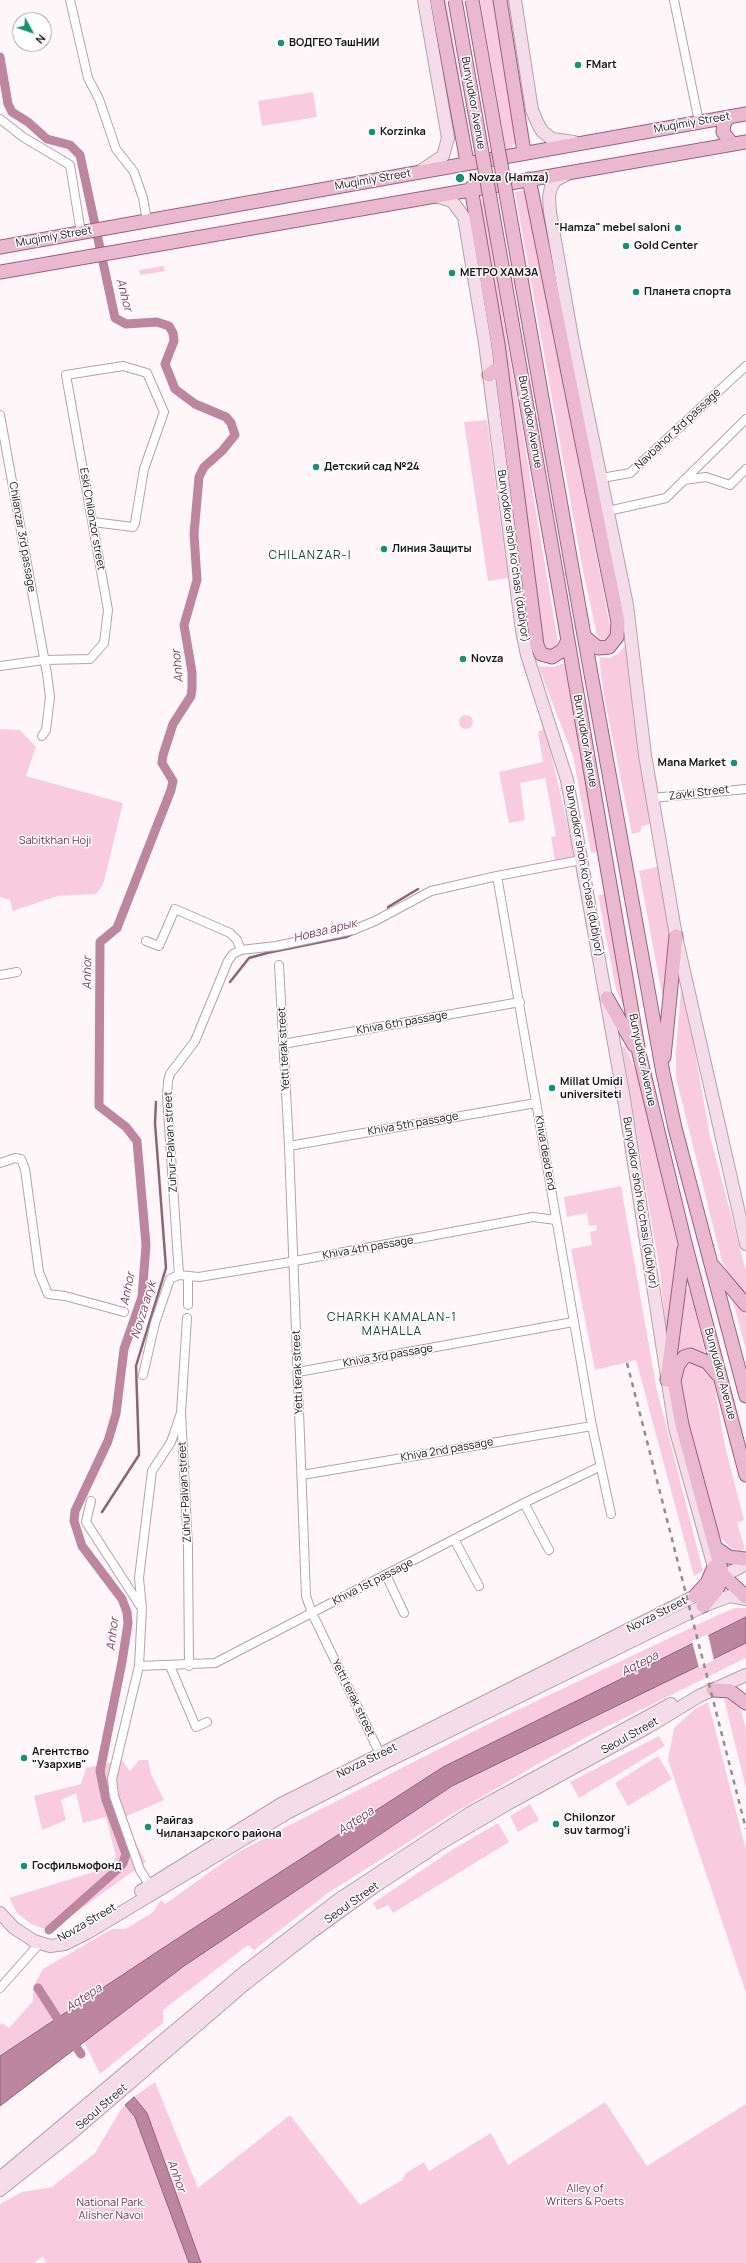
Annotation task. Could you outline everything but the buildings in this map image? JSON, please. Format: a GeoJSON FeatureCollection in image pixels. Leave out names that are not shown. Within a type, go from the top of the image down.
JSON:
{"type":"FeatureCollection","features":[{"type":"Feature","properties":{"kind":"main road"},"geometry":{"type":"LineString","coordinates":[[437,0],[468,162]]}},
{"type":"Feature","properties":{"kind":"main road","name":"Bunyudkor Avenue"},"geometry":{"type":"LineString","coordinates":[[455,0],[568,640],[638,1053],[685,1243],[746,1475]]}},
{"type":"Feature","properties":{"kind":"main road","name":"Bunyudkor Avenue"},"geometry":{"type":"LineString","coordinates":[[472,0],[663,1073],[675,1128],[746,1396]]}},
{"type":"Feature","properties":{"kind":"main road"},"geometry":{"type":"LineString","coordinates":[[500,0],[524,152]]}},
{"type":"Feature","properties":{"kind":"main road","name":"Muqimiy Street"},"geometry":{"type":"LineString","coordinates":[[0,247],[524,152],[746,114]]}},
{"type":"Feature","properties":{"kind":"main road"},"geometry":{"type":"LineString","coordinates":[[728,117],[724,124],[723,132],[732,144]]}},
{"type":"Feature","properties":{"kind":"main road"},"geometry":{"type":"LineString","coordinates":[[0,272],[471,188],[746,142]]}},
{"type":"Feature","properties":{"kind":"main road"},"geometry":{"type":"LineString","coordinates":[[529,179],[618,622],[616,637],[609,647],[598,648],[585,637]]}},
{"type":"Feature","properties":{"kind":"main road"},"geometry":{"type":"LineString","coordinates":[[471,188],[496,374],[538,650],[541,654],[552,657],[563,650],[568,640]]}},
{"type":"Feature","properties":{"kind":"main road"},"geometry":{"type":"LineString","coordinates":[[663,1073],[676,936]]}},
{"type":"Feature","properties":{"kind":"main road"},"geometry":{"type":"LineString","coordinates":[[606,998],[638,1053]]}},
{"type":"Feature","properties":{"kind":"main road"},"geometry":{"type":"LineString","coordinates":[[667,1386],[685,1243]]}},
{"type":"Feature","properties":{"kind":"main road"},"geometry":{"type":"LineString","coordinates":[[711,1264],[746,1305]]}},
{"type":"Feature","properties":{"kind":"main road"},"geometry":{"type":"LineString","coordinates":[[699,1601],[717,1590],[718,1572],[716,1548],[681,1420],[674,1381],[678,1364],[684,1357],[690,1355],[707,1362],[722,1381]]}},
{"type":"Feature","properties":{"kind":"main road"},"geometry":{"type":"LineString","coordinates":[[716,1548],[729,1557],[746,1559]]}},
{"type":"Feature","properties":{"kind":"main road"},"geometry":{"type":"LineString","coordinates":[[718,1572],[746,1598]]}},
{"type":"Feature","properties":{"kind":"main road"},"geometry":{"type":"LineString","coordinates":[[713,1690],[730,1691],[746,1703]]}},
{"type":"Feature","properties":{"kind":"street"},"geometry":{"type":"LineString","coordinates":[[70,0],[88,78],[99,99],[116,149],[134,172],[143,198],[147,221]]}},
{"type":"Feature","properties":{"kind":"street"},"geometry":{"type":"LineString","coordinates":[[419,171],[441,159],[446,151],[448,138],[424,0]]}},
{"type":"Feature","properties":{"kind":"street"},"geometry":{"type":"LineString","coordinates":[[515,0],[532,110],[538,126],[544,134],[552,139],[561,142],[581,142]]}},
{"type":"Feature","properties":{"kind":"street"},"geometry":{"type":"LineString","coordinates":[[674,0],[699,122]]}},
{"type":"Feature","properties":{"kind":"street"},"geometry":{"type":"LineString","coordinates":[[0,119],[23,137],[70,165],[84,232]]}},
{"type":"Feature","properties":{"kind":"street"},"geometry":{"type":"LineString","coordinates":[[576,171],[560,177],[553,184],[550,190],[549,204],[573,343],[602,478],[631,632],[645,755],[676,936],[745,1237]]}},
{"type":"Feature","properties":{"kind":"street","name":"Bunyodkor shoh koʻchasi (dublyor)"},"geometry":{"type":"LineString","coordinates":[[431,196],[441,197],[452,201],[464,217],[496,374],[522,631],[527,655],[563,764],[626,1107],[674,1428],[718,1572]]}},
{"type":"Feature","properties":{"kind":"street","name":"Eski Chilonzor street"},"geometry":{"type":"LineString","coordinates":[[0,666],[44,660],[90,659],[104,643],[108,610],[66,375],[123,366],[146,372],[164,412],[144,469],[133,527],[93,522]]}},
{"type":"Feature","properties":{"kind":"street","name":"Navbahor 3rd passage"},"geometry":{"type":"LineString","coordinates":[[602,478],[630,473],[746,366]]}},
{"type":"Feature","properties":{"kind":"street","name":"Chilanzar 3rd passage"},"geometry":{"type":"LineString","coordinates":[[0,415],[50,697],[46,730],[42,736]]}},
{"type":"Feature","properties":{"kind":"street"},"geometry":{"type":"LineString","coordinates":[[608,511],[666,498],[746,419]]}},
{"type":"Feature","properties":{"kind":"street"},"geometry":{"type":"LineString","coordinates":[[684,480],[706,477],[730,485],[746,470]]}},
{"type":"Feature","properties":{"kind":"street","name":"Zavki Street"},"geometry":{"type":"LineString","coordinates":[[652,798],[746,789]]}},
{"type":"Feature","properties":{"kind":"street"},"geometry":{"type":"LineString","coordinates":[[146,941],[158,946],[175,909],[230,933],[237,940],[241,950],[340,933],[366,925],[432,891],[497,876],[581,860]]}},
{"type":"Feature","properties":{"kind":"street","name":"Khiva dead end"},"geometry":{"type":"LineString","coordinates":[[497,876],[520,1002],[573,1322],[599,1467],[611,1514]]}},
{"type":"Feature","properties":{"kind":"street","name":"Zuhur-Palvan street"},"geometry":{"type":"LineString","coordinates":[[179,1275],[166,1096],[168,1081],[170,1074],[195,1041],[228,961],[233,954],[241,950]]}},
{"type":"Feature","properties":{"kind":"street","name":"Yetti terak street"},"geometry":{"type":"LineString","coordinates":[[279,965],[289,1146],[306,1596],[312,1613],[382,1758]]}},
{"type":"Feature","properties":{"kind":"street"},"geometry":{"type":"LineString","coordinates":[[0,975],[17,972]]}},
{"type":"Feature","properties":{"kind":"street","name":"Khiva 6th passage"},"geometry":{"type":"LineString","coordinates":[[283,1044],[520,1002]]}},
{"type":"Feature","properties":{"kind":"street","name":"Khiva 5th passage"},"geometry":{"type":"LineString","coordinates":[[289,1146],[536,1103]]}},
{"type":"Feature","properties":{"kind":"street"},"geometry":{"type":"LineString","coordinates":[[0,1163],[15,1158],[21,1159],[25,1169],[39,1272],[48,1294],[65,1296],[124,1312]]}},
{"type":"Feature","properties":{"kind":"street","name":"Khiva 4th passage"},"geometry":{"type":"LineString","coordinates":[[179,1275],[199,1277],[533,1217],[556,1220]]}},
{"type":"Feature","properties":{"kind":"street"},"geometry":{"type":"LineString","coordinates":[[142,1375],[153,1323],[170,1279],[179,1275]]}},
{"type":"Feature","properties":{"kind":"street"},"geometry":{"type":"LineString","coordinates":[[188,1276],[188,1305]]}},
{"type":"Feature","properties":{"kind":"street","name":"Zuhur-Palvan street"},"geometry":{"type":"LineString","coordinates":[[187,1318],[181,1413],[188,1548],[189,1666]]}},
{"type":"Feature","properties":{"kind":"street","name":"Khiva 3rd passage"},"geometry":{"type":"LineString","coordinates":[[298,1372],[573,1322]]}},
{"type":"Feature","properties":{"kind":"street"},"geometry":{"type":"LineString","coordinates":[[151,1888],[140,1870],[114,1796],[112,1779],[139,1666],[142,1608],[139,1578],[152,1471],[170,1442],[181,1413]]}},
{"type":"Feature","properties":{"kind":"street","name":"Khiva 2nd passage"},"geometry":{"type":"LineString","coordinates":[[302,1475],[592,1426]]}},
{"type":"Feature","properties":{"kind":"street","name":"Khiva 1st passage"},"geometry":{"type":"LineString","coordinates":[[139,1666],[189,1666],[214,1663],[524,1503],[599,1467]]}},
{"type":"Feature","properties":{"kind":"street"},"geometry":{"type":"LineString","coordinates":[[91,1501],[86,1522],[142,1608]]}},
{"type":"Feature","properties":{"kind":"street"},"geometry":{"type":"LineString","coordinates":[[524,1503],[549,1550]]}},
{"type":"Feature","properties":{"kind":"street"},"geometry":{"type":"LineString","coordinates":[[454,1540],[479,1586]]}},
{"type":"Feature","properties":{"kind":"street"},"geometry":{"type":"LineString","coordinates":[[718,1572],[746,1564]]}},
{"type":"Feature","properties":{"kind":"street"},"geometry":{"type":"LineString","coordinates":[[386,1575],[404,1613]]}},
{"type":"Feature","properties":{"kind":"street","name":"Novza Street"},"geometry":{"type":"LineString","coordinates":[[40,1943],[60,1945],[76,1939],[151,1888],[287,1813],[382,1758],[699,1601],[730,1596],[746,1598]]}},
{"type":"Feature","properties":{"kind":"street"},"geometry":{"type":"LineString","coordinates":[[170,1666],[196,1727],[207,1722]]}},
{"type":"Feature","properties":{"kind":"street","name":"Seoul Street"},"geometry":{"type":"LineString","coordinates":[[122,2083],[273,1948],[404,1855],[511,1790],[702,1688],[746,1668]]}},
{"type":"Feature","properties":{"kind":"street","name":"Seoul Street"},"geometry":{"type":"LineString","coordinates":[[0,2190],[122,2083],[256,1976],[374,1887],[474,1823],[713,1690],[746,1675]]}},
{"type":"Feature","properties":{"kind":"street"},"geometry":{"type":"LineString","coordinates":[[0,1988],[40,1943],[19,1932],[1,1916]]}},
{"type":"Feature","properties":{"kind":"street","name":"Seoul Street"},"geometry":{"type":"LineString","coordinates":[[0,2178],[110,2093]]}},
{"type":"Feature","properties":{"kind":"green space"},"geometry":{"type":"Polygon","coordinates":[[[443,0],[446,0],[473,154],[471,152],[443,0]]]}},
{"type":"Feature","properties":{"kind":"green space"},"geometry":{"type":"Polygon","coordinates":[[[480,0],[493,0],[517,140],[511,148],[506,149],[480,0]]]}},
{"type":"Feature","properties":{"kind":"green space"},"geometry":{"type":"Polygon","coordinates":[[[313,92],[317,117],[262,126],[258,101],[313,92]]]}},
{"type":"Feature","properties":{"kind":"green space"},"geometry":{"type":"Polygon","coordinates":[[[526,190],[611,632],[606,641],[600,640],[597,635],[583,571],[515,192],[526,190]]]}},
{"type":"Feature","properties":{"kind":"green space"},"geometry":{"type":"Polygon","coordinates":[[[483,198],[558,642],[556,647],[551,650],[544,648],[503,336],[481,205],[483,198]]]}},
{"type":"Feature","properties":{"kind":"green space"},"geometry":{"type":"Polygon","coordinates":[[[164,266],[165,271],[140,275],[139,270],[164,266]]]}},
{"type":"Feature","properties":{"kind":"green space"},"geometry":{"type":"Polygon","coordinates":[[[487,420],[508,578],[488,581],[464,422],[487,420]]]}},
{"type":"Feature","properties":{"kind":"green space"},"geometry":{"type":"Polygon","coordinates":[[[627,643],[633,712],[654,823],[642,826],[640,832],[632,834],[604,696],[599,657],[609,658],[618,654],[627,643]]]}},
{"type":"Feature","properties":{"kind":"green space"},"geometry":{"type":"Polygon","coordinates":[[[564,663],[598,852],[591,853],[573,756],[538,666],[553,667],[564,663]]]}},
{"type":"Feature","properties":{"kind":"green space"},"geometry":{"type":"Polygon","coordinates":[[[463,715],[469,715],[473,719],[473,725],[469,729],[463,729],[459,725],[459,719],[463,715]]]}},
{"type":"Feature","properties":{"kind":"green space"},"geometry":{"type":"Polygon","coordinates":[[[545,728],[575,857],[555,861],[551,837],[556,836],[545,778],[520,783],[525,820],[509,823],[499,772],[543,762],[538,732],[545,728]]]}},
{"type":"Feature","properties":{"kind":"green space","name":"Sabitkhan Hoji"},"geometry":{"type":"Polygon","coordinates":[[[0,729],[20,730],[36,747],[26,776],[123,803],[103,885],[96,894],[57,896],[13,911],[10,900],[0,897],[0,729]]]}},
{"type":"Feature","properties":{"kind":"green space"},"geometry":{"type":"Polygon","coordinates":[[[660,866],[670,920],[665,1011],[639,871],[660,866]]]}},
{"type":"Feature","properties":{"kind":"green space"},"geometry":{"type":"Polygon","coordinates":[[[606,894],[629,1018],[616,990],[598,895],[606,894]]]}},
{"type":"Feature","properties":{"kind":"green space"},"geometry":{"type":"Polygon","coordinates":[[[682,979],[710,1136],[746,1271],[746,1296],[735,1284],[722,1262],[676,1078],[676,1050],[682,979]]]}},
{"type":"Feature","properties":{"kind":"green space"},"geometry":{"type":"Polygon","coordinates":[[[622,1047],[625,1047],[638,1075],[679,1251],[667,1342],[660,1272],[622,1047]]]}},
{"type":"Feature","properties":{"kind":"green space"},"geometry":{"type":"Polygon","coordinates":[[[621,1186],[656,1386],[703,1571],[694,1576],[636,1360],[595,1370],[571,1249],[592,1245],[590,1232],[597,1230],[596,1225],[589,1226],[587,1213],[567,1217],[564,1197],[621,1186]]]}},
{"type":"Feature","properties":{"kind":"green space"},"geometry":{"type":"Polygon","coordinates":[[[685,1288],[690,1290],[705,1353],[690,1350],[676,1356],[685,1288]]]}},
{"type":"Feature","properties":{"kind":"green space"},"geometry":{"type":"Polygon","coordinates":[[[732,1298],[746,1315],[746,1350],[732,1298]]]}},
{"type":"Feature","properties":{"kind":"green space"},"geometry":{"type":"Polygon","coordinates":[[[692,1362],[703,1365],[713,1378],[725,1446],[744,1520],[737,1523],[745,1549],[740,1551],[731,1548],[718,1535],[679,1391],[678,1374],[687,1363],[692,1362]]]}},
{"type":"Feature","properties":{"kind":"green space"},"geometry":{"type":"Polygon","coordinates":[[[735,1608],[746,1608],[746,1617],[443,1767],[0,2056],[0,2025],[2,2023],[9,2028],[33,2001],[33,1987],[43,1969],[112,1929],[125,1929],[152,1913],[161,1900],[165,1904],[235,1854],[280,1830],[486,1725],[735,1608]]]}},
{"type":"Feature","properties":{"kind":"green space"},"geometry":{"type":"Polygon","coordinates":[[[746,1643],[746,1658],[596,1732],[538,1764],[449,1816],[328,1893],[254,1950],[248,1945],[163,2010],[163,2023],[100,2074],[84,2042],[183,1966],[452,1786],[746,1643]]]}},
{"type":"Feature","properties":{"kind":"green space"},"geometry":{"type":"Polygon","coordinates":[[[730,1698],[740,1706],[746,1730],[746,1788],[724,1699],[730,1698]]]}},
{"type":"Feature","properties":{"kind":"green space"},"geometry":{"type":"Polygon","coordinates":[[[708,1702],[746,1850],[746,1993],[668,1760],[674,1728],[695,1709],[708,1702]]]}},
{"type":"Feature","properties":{"kind":"green space"},"geometry":{"type":"Polygon","coordinates":[[[659,1736],[665,1746],[579,1798],[570,1782],[659,1736]]]}},
{"type":"Feature","properties":{"kind":"green space"},"geometry":{"type":"Polygon","coordinates":[[[658,1756],[672,1779],[628,1806],[615,1783],[658,1756]]]}},
{"type":"Feature","properties":{"kind":"green space"},"geometry":{"type":"Polygon","coordinates":[[[122,1760],[130,1771],[139,1760],[148,1760],[151,1774],[164,1800],[122,1818],[146,1862],[54,1928],[42,1928],[31,1924],[17,1913],[9,1898],[110,1867],[116,1857],[106,1817],[83,1823],[76,1793],[61,1800],[66,1820],[42,1830],[34,1796],[81,1784],[86,1768],[122,1760]]]}},
{"type":"Feature","properties":{"kind":"green space"},"geometry":{"type":"Polygon","coordinates":[[[530,1804],[539,1820],[518,1832],[510,1816],[530,1804]]]}},
{"type":"Feature","properties":{"kind":"green space"},"geometry":{"type":"Polygon","coordinates":[[[498,1823],[509,1842],[393,1913],[388,1905],[377,1910],[373,1903],[455,1848],[498,1823]]]}},
{"type":"Feature","properties":{"kind":"green space","name":"Alley of Writers & Poets"},"geometry":{"type":"Polygon","coordinates":[[[155,2082],[198,2188],[290,2115],[360,2205],[402,2180],[406,2173],[424,2162],[429,2171],[491,2133],[508,2165],[605,2102],[647,2166],[746,2104],[746,2263],[201,2263],[147,2113],[134,2097],[155,2082]]]}},
{"type":"Feature","properties":{"kind":"green space","name":"National Park. Alisher Navoi"},"geometry":{"type":"Polygon","coordinates":[[[125,2105],[135,2117],[189,2263],[46,2263],[43,2256],[34,2263],[0,2263],[0,2204],[22,2192],[52,2187],[95,2153],[121,2109],[125,2105]]]}},
{"type":"Feature","properties":{"kind":"shaded area"},"geometry":{"type":"Polygon","coordinates":[[[746,1617],[746,1643],[452,1786],[184,1966],[0,2106],[0,2056],[166,1946],[443,1767],[746,1617]]]}},
{"type":"Feature","properties":{"kind":"shaded area","name":"Anhor"},"geometry":{"type":"Polygon","coordinates":[[[134,2097],[147,2113],[201,2263],[189,2263],[135,2117],[125,2105],[134,2097]]]}},
{"type":"Feature","properties":{"kind":"pier"},"geometry":{"type":"Polygon","coordinates":[[[708,1634],[714,1660],[699,1668],[692,1641],[708,1634]]]}},
{"type":"Feature","properties":{"kind":"waterway","name":"Anhor"},"geometry":{"type":"LineString","coordinates":[[0,57],[8,104],[12,112],[28,122],[47,139],[70,145],[80,155],[115,318],[126,324],[157,322],[169,326],[173,333],[174,341],[165,364],[175,389],[195,404],[226,417],[231,423],[235,435],[222,451],[204,467],[199,477],[194,534],[197,580],[184,625],[192,672],[192,688],[191,696],[173,724],[163,755],[162,763],[173,781],[171,790],[117,928],[100,942],[99,1106],[126,1127],[137,1141],[146,1245],[142,1297],[124,1349],[116,1414],[108,1441],[75,1511],[74,1521],[82,1546],[122,1599],[127,1612],[128,1623],[122,1662],[100,1771],[106,1800],[126,1854],[123,1863],[119,1868],[49,1930]]}},
{"type":"Feature","properties":{"kind":"waterway","name":"Новза арык"},"geometry":{"type":"LineString","coordinates":[[389,912],[388,907],[418,889]]}},
{"type":"Feature","properties":{"kind":"waterway","name":"Новза арык"},"geometry":{"type":"LineString","coordinates":[[230,982],[249,958],[346,937],[386,919]]}},
{"type":"Feature","properties":{"kind":"waterway","name":"Novza aryk"},"geometry":{"type":"LineString","coordinates":[[102,1512],[139,1455],[136,1366],[166,1268],[155,1123],[156,1102]]}},
{"type":"Feature","properties":{"kind":"waterway","name":"Anhor"},"geometry":{"type":"LineString","coordinates":[[38,1988],[63,2027]]}},
{"type":"Feature","properties":{"kind":"waterway","name":"Anhor"},"geometry":{"type":"LineString","coordinates":[[70,2038],[81,2054]]}},
{"type":"Feature","properties":{"kind":"railway"},"geometry":{"type":"LineString","coordinates":[[627,1363],[746,1829]]}},
{"type":"Feature","properties":{"kind":"place","name":"ВОДГЕО ТашНИИ"},"geometry":{"type":"Point","coordinates":[281,43]}},
{"type":"Feature","properties":{"kind":"place","name":"FMart"},"geometry":{"type":"Point","coordinates":[578,65]}},
{"type":"Feature","properties":{"kind":"place","name":"Korzinka"},"geometry":{"type":"Point","coordinates":[372,132]}},
{"type":"Feature","properties":{"kind":"place","name":"Novza (Hamza)"},"geometry":{"type":"Point","coordinates":[460,178]}},
{"type":"Feature","properties":{"kind":"place","name":"\"Hamza\" mebel saloni"},"geometry":{"type":"Point","coordinates":[678,228]}},
{"type":"Feature","properties":{"kind":"place","name":"Gold Center"},"geometry":{"type":"Point","coordinates":[626,246]}},
{"type":"Feature","properties":{"kind":"place","name":"МЕТРО ХАМЗА"},"geometry":{"type":"Point","coordinates":[452,273]}},
{"type":"Feature","properties":{"kind":"place","name":"Планета спорта"},"geometry":{"type":"Point","coordinates":[636,292]}},
{"type":"Feature","properties":{"kind":"place","name":"Детский сад №24"},"geometry":{"type":"Point","coordinates":[316,467]}},
{"type":"Feature","properties":{"kind":"place","name":"Линия Защиты"},"geometry":{"type":"Point","coordinates":[384,549]}},
{"type":"Feature","properties":{"kind":"place","name":"Novza"},"geometry":{"type":"Point","coordinates":[463,659]}},
{"type":"Feature","properties":{"kind":"place","name":"Mana Market"},"geometry":{"type":"Point","coordinates":[734,763]}},
{"type":"Feature","properties":{"kind":"place","name":"Millat Umidi universiteti"},"geometry":{"type":"Point","coordinates":[552,1088]}},
{"type":"Feature","properties":{"kind":"place","name":"Агентство \"Узархив\""},"geometry":{"type":"Point","coordinates":[24,1758]}},
{"type":"Feature","properties":{"kind":"place","name":"Chilonzor suv tarmog‘i"},"geometry":{"type":"Point","coordinates":[556,1824]}},
{"type":"Feature","properties":{"kind":"place","name":"Райгаз Чиланзарского района"},"geometry":{"type":"Point","coordinates":[148,1827]}},
{"type":"Feature","properties":{"kind":"place","name":"Госфильмофонд"},"geometry":{"type":"Point","coordinates":[24,1866]}},
{"type":"Feature","properties":{"kind":"district","name":"CHILANZAR-I"},"geometry":{"type":"Point","coordinates":[310,556]}},
{"type":"Feature","properties":{"kind":"district","name":"CHARKH KAMALAN-1 MAHALLA"},"geometry":{"type":"Point","coordinates":[392,1325]}},
{"type":"Feature","properties":{"kind":"water label","name":"Aqtepa"},"geometry":{"type":"Point","coordinates":[640,1664]}},
{"type":"Feature","properties":{"kind":"water label","name":"Aqtepa"},"geometry":{"type":"Point","coordinates":[356,1821]}},
{"type":"Feature","properties":{"kind":"water label","name":"Aqtepa"},"geometry":{"type":"Point","coordinates":[84,1998]}}]}
